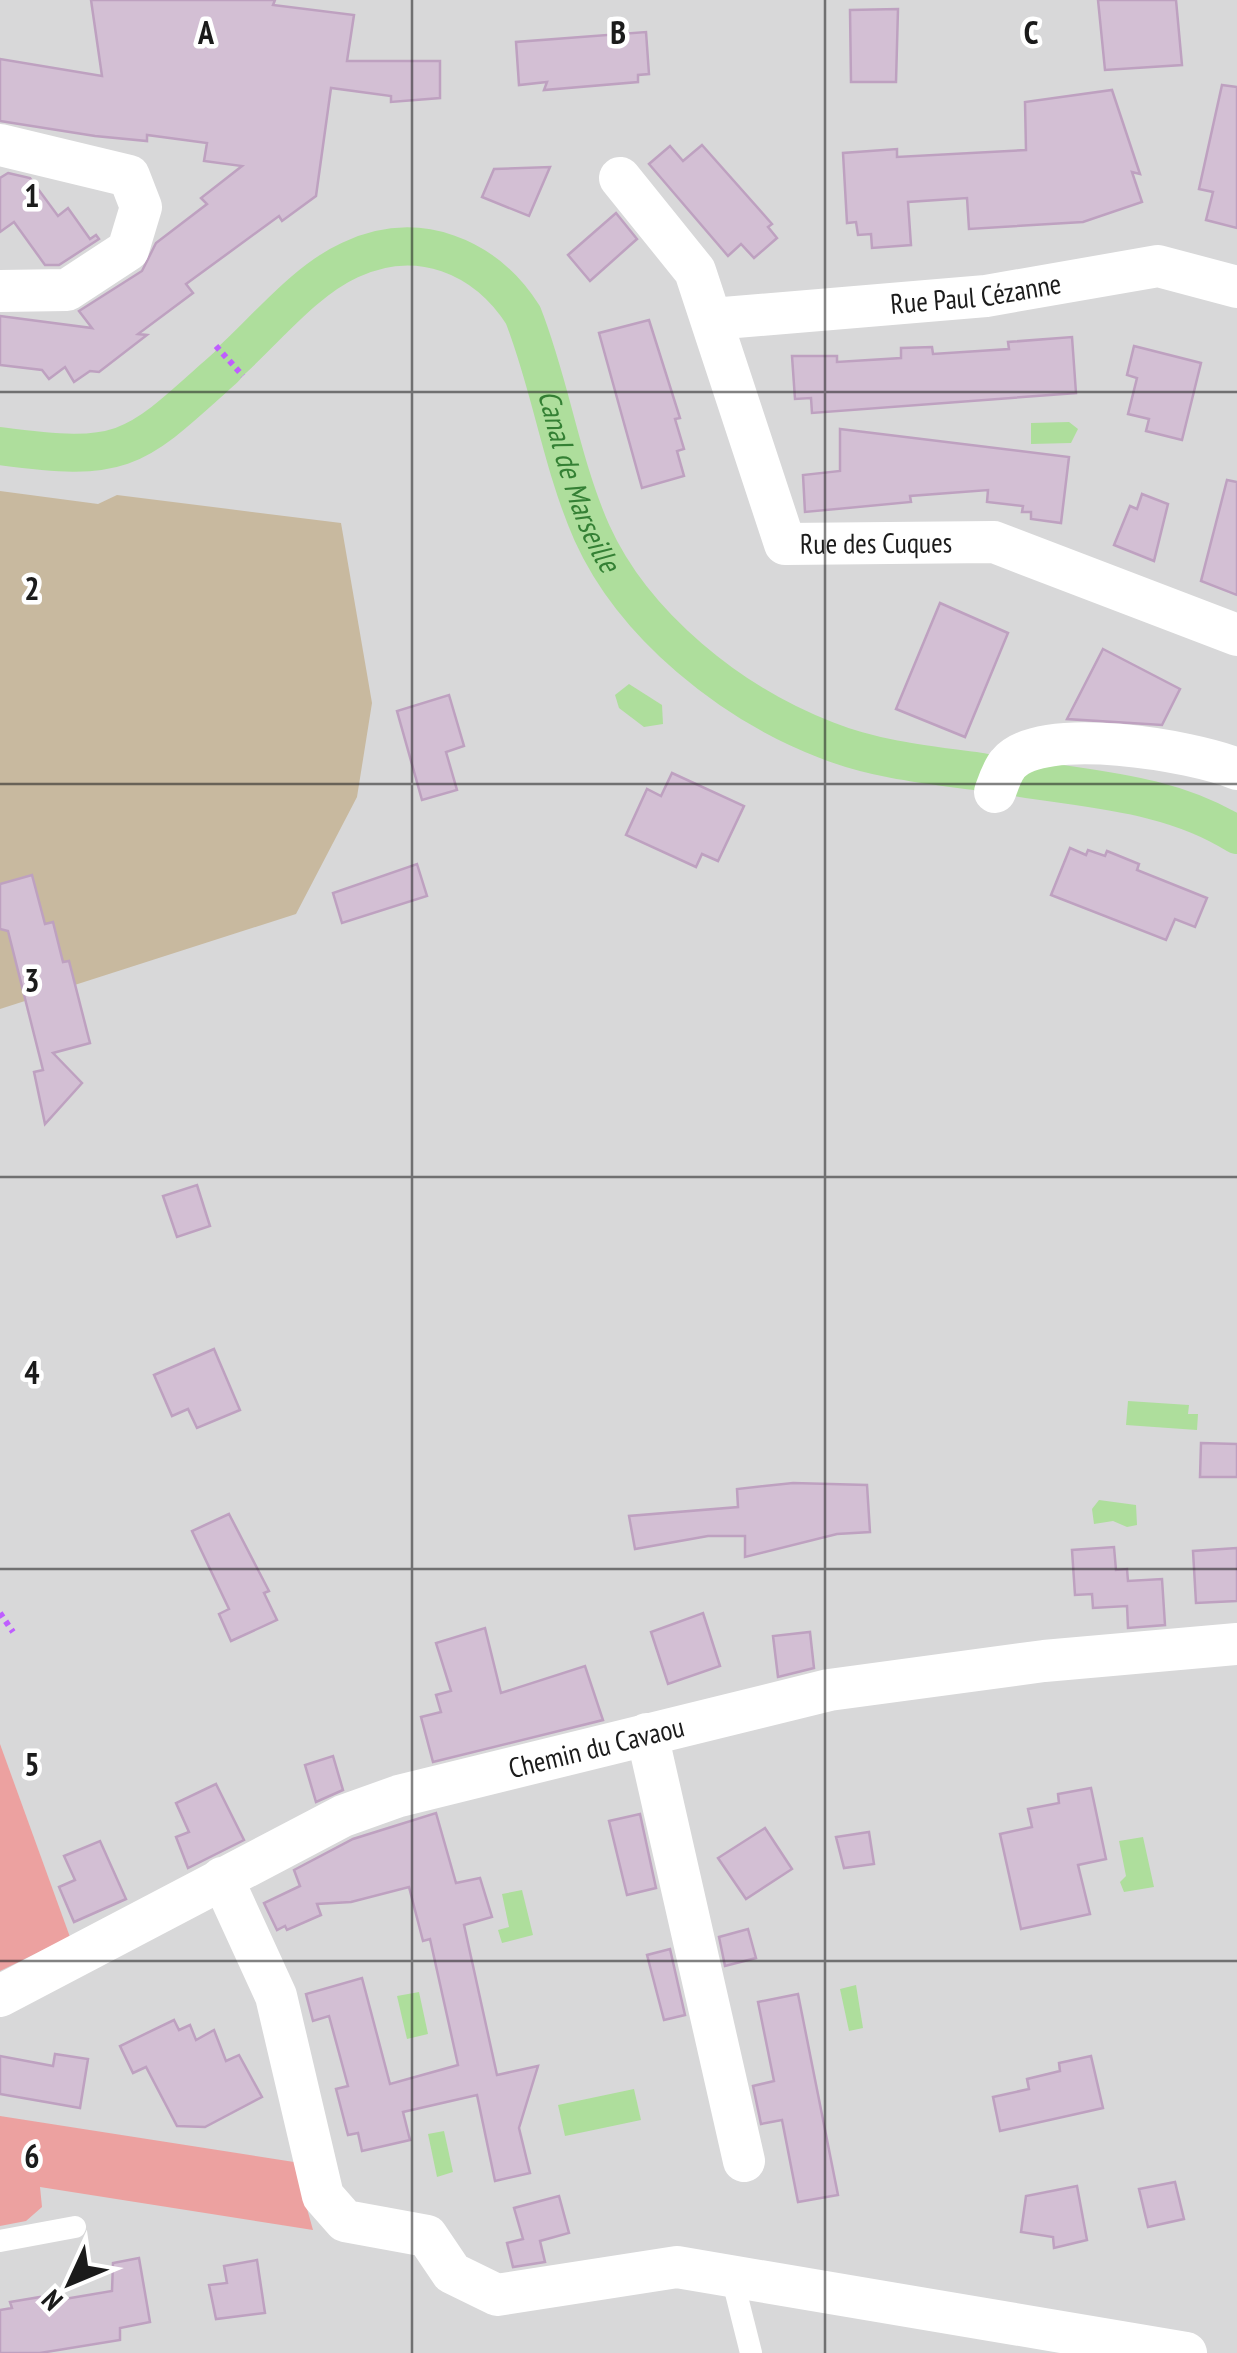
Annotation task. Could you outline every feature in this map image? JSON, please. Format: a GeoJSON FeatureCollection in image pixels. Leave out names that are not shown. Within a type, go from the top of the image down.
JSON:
{"type":"FeatureCollection","features":[{"type":"Feature","properties":{"kind":"street"},"geometry":{"type":"LineString","coordinates":[[0,145],[129,176],[141,206],[128,250],[66,290],[0,290]]}},
{"type":"Feature","properties":{"kind":"street","name":"Rue des Cuques"},"geometry":{"type":"LineString","coordinates":[[620,178],[695,271],[785,544],[994,542],[1237,635]]}},
{"type":"Feature","properties":{"kind":"street","name":"Rue Paul Cézanne"},"geometry":{"type":"LineString","coordinates":[[712,319],[986,296],[1158,266],[1237,286]]}},
{"type":"Feature","properties":{"kind":"street"},"geometry":{"type":"LineString","coordinates":[[1002,777],[1030,750],[1098,743],[1163,748],[1237,769]]}},
{"type":"Feature","properties":{"kind":"street","name":"Chemin du Cavaou"},"geometry":{"type":"LineString","coordinates":[[0,1996],[343,1816],[399,1796],[829,1690],[1044,1661],[1237,1644]]}},
{"type":"Feature","properties":{"kind":"street"},"geometry":{"type":"LineString","coordinates":[[646,1734],[744,2161]]}},
{"type":"Feature","properties":{"kind":"street"},"geometry":{"type":"LineString","coordinates":[[222,1878],[276,1996],[323,2196],[345,2221],[427,2236],[452,2272],[497,2295],[678,2267],[1186,2353]]}},
{"type":"Feature","properties":{"kind":"lane"},"geometry":{"type":"LineString","coordinates":[[0,2241],[75,2227]]}},
{"type":"Feature","properties":{"kind":"lane"},"geometry":{"type":"LineString","coordinates":[[732,2276],[751,2353]]}},
{"type":"Feature","properties":{"kind":"path"},"geometry":{"type":"LineString","coordinates":[[216,346],[242,376]]}},
{"type":"Feature","properties":{"kind":"path"},"geometry":{"type":"LineString","coordinates":[[0,1613],[13,1632]]}},
{"type":"Feature","properties":{"kind":"shaded area"},"geometry":{"type":"Polygon","coordinates":[[[0,0],[1237,0],[1237,2353],[0,2353],[0,0]]]}},
{"type":"Feature","properties":{"kind":"shaded area"},"geometry":{"type":"Polygon","coordinates":[[[1069,422],[1078,429],[1071,443],[1031,444],[1031,423],[1069,422]]]}},
{"type":"Feature","properties":{"kind":"shaded area"},"geometry":{"type":"Polygon","coordinates":[[[0,491],[98,504],[117,495],[341,523],[372,703],[357,797],[296,914],[0,1009],[0,491]]]}},
{"type":"Feature","properties":{"kind":"shaded area"},"geometry":{"type":"Polygon","coordinates":[[[629,684],[662,705],[663,724],[644,727],[619,708],[615,695],[629,684]]]}},
{"type":"Feature","properties":{"kind":"shaded area"},"geometry":{"type":"Polygon","coordinates":[[[1128,1401],[1189,1405],[1188,1414],[1198,1414],[1197,1430],[1126,1425],[1128,1401]]]}},
{"type":"Feature","properties":{"kind":"shaded area"},"geometry":{"type":"Polygon","coordinates":[[[1099,1500],[1136,1505],[1137,1525],[1127,1527],[1113,1521],[1094,1524],[1092,1509],[1099,1500]]]}},
{"type":"Feature","properties":{"kind":"shaded area"},"geometry":{"type":"Polygon","coordinates":[[[0,1744],[70,1937],[0,1971],[0,1744]]]}},
{"type":"Feature","properties":{"kind":"shaded area"},"geometry":{"type":"Polygon","coordinates":[[[1143,1837],[1154,1887],[1124,1892],[1120,1882],[1126,1876],[1119,1841],[1143,1837]]]}},
{"type":"Feature","properties":{"kind":"shaded area"},"geometry":{"type":"Polygon","coordinates":[[[522,1890],[533,1935],[502,1943],[498,1930],[509,1927],[502,1894],[522,1890]]]}},
{"type":"Feature","properties":{"kind":"shaded area"},"geometry":{"type":"Polygon","coordinates":[[[856,1985],[863,2028],[849,2031],[840,1989],[856,1985]]]}},
{"type":"Feature","properties":{"kind":"shaded area"},"geometry":{"type":"Polygon","coordinates":[[[419,1992],[428,2034],[407,2039],[397,1996],[419,1992]]]}},
{"type":"Feature","properties":{"kind":"shaded area"},"geometry":{"type":"Polygon","coordinates":[[[634,2089],[641,2120],[565,2136],[558,2105],[634,2089]]]}},
{"type":"Feature","properties":{"kind":"shaded area"},"geometry":{"type":"Polygon","coordinates":[[[0,2116],[294,2162],[313,2230],[40,2187],[42,2207],[26,2221],[0,2226],[0,2116]]]}},
{"type":"Feature","properties":{"kind":"shaded area"},"geometry":{"type":"Polygon","coordinates":[[[444,2131],[453,2172],[437,2177],[428,2134],[444,2131]]]}},
{"type":"Feature","properties":{"kind":"building"},"geometry":{"type":"Polygon","coordinates":[[[91,0],[275,0],[273,5],[354,15],[347,61],[440,61],[440,98],[391,102],[391,96],[331,88],[316,196],[282,221],[279,216],[186,284],[193,293],[138,334],[147,335],[99,372],[90,371],[74,382],[65,367],[49,379],[42,370],[0,365],[0,316],[92,328],[79,311],[142,271],[156,243],[207,204],[201,198],[242,166],[204,161],[207,143],[147,135],[147,141],[95,136],[0,121],[0,59],[102,76],[91,0]]]}},
{"type":"Feature","properties":{"kind":"building"},"geometry":{"type":"Polygon","coordinates":[[[1098,0],[1176,0],[1182,65],[1105,70],[1098,0]]]}},
{"type":"Feature","properties":{"kind":"building"},"geometry":{"type":"Polygon","coordinates":[[[898,9],[896,82],[851,82],[850,10],[898,9]]]}},
{"type":"Feature","properties":{"kind":"building"},"geometry":{"type":"Polygon","coordinates":[[[646,32],[649,74],[638,75],[638,82],[544,90],[547,82],[519,85],[516,42],[646,32]]]}},
{"type":"Feature","properties":{"kind":"building"},"geometry":{"type":"Polygon","coordinates":[[[1222,85],[1237,87],[1237,228],[1206,220],[1213,192],[1199,189],[1222,85]]]}},
{"type":"Feature","properties":{"kind":"building"},"geometry":{"type":"Polygon","coordinates":[[[1112,90],[1140,174],[1132,172],[1142,202],[1083,222],[969,229],[967,198],[908,202],[911,245],[872,248],[871,234],[858,235],[856,222],[847,223],[843,153],[897,149],[897,157],[1026,150],[1025,102],[1112,90]]]}},
{"type":"Feature","properties":{"kind":"building"},"geometry":{"type":"Polygon","coordinates":[[[702,145],[772,224],[768,227],[777,238],[754,258],[741,244],[728,256],[649,164],[670,146],[683,161],[702,145]]]}},
{"type":"Feature","properties":{"kind":"building"},"geometry":{"type":"Polygon","coordinates":[[[550,167],[529,216],[482,197],[494,169],[550,167]]]}},
{"type":"Feature","properties":{"kind":"building"},"geometry":{"type":"Polygon","coordinates":[[[8,173],[30,178],[58,216],[68,208],[90,239],[96,235],[99,239],[59,265],[45,265],[14,222],[0,232],[0,178],[8,173]]]}},
{"type":"Feature","properties":{"kind":"building"},"geometry":{"type":"Polygon","coordinates":[[[616,213],[637,239],[590,281],[568,255],[616,213]]]}},
{"type":"Feature","properties":{"kind":"building"},"geometry":{"type":"Polygon","coordinates":[[[649,320],[680,418],[675,419],[684,449],[677,451],[684,476],[642,488],[599,333],[649,320]]]}},
{"type":"Feature","properties":{"kind":"building"},"geometry":{"type":"Polygon","coordinates":[[[1072,337],[1076,393],[812,413],[811,398],[795,399],[792,356],[837,356],[837,362],[901,358],[901,348],[932,347],[933,354],[1009,349],[1008,342],[1072,337]]]}},
{"type":"Feature","properties":{"kind":"building"},"geometry":{"type":"Polygon","coordinates":[[[1134,346],[1201,363],[1182,440],[1146,431],[1149,419],[1128,414],[1137,378],[1127,375],[1134,346]]]}},
{"type":"Feature","properties":{"kind":"building"},"geometry":{"type":"Polygon","coordinates":[[[840,429],[1069,457],[1061,523],[1031,519],[1031,512],[1022,512],[1023,506],[987,502],[988,490],[910,496],[911,502],[805,512],[803,475],[840,471],[840,429]]]}},
{"type":"Feature","properties":{"kind":"building"},"geometry":{"type":"Polygon","coordinates":[[[1227,480],[1237,482],[1237,595],[1201,581],[1227,480]]]}},
{"type":"Feature","properties":{"kind":"building"},"geometry":{"type":"Polygon","coordinates":[[[1142,494],[1168,504],[1154,561],[1114,545],[1130,506],[1137,509],[1142,494]]]}},
{"type":"Feature","properties":{"kind":"building"},"geometry":{"type":"Polygon","coordinates":[[[940,603],[1008,633],[965,737],[896,709],[940,603]]]}},
{"type":"Feature","properties":{"kind":"building"},"geometry":{"type":"Polygon","coordinates":[[[1103,649],[1180,689],[1162,725],[1067,719],[1103,649]]]}},
{"type":"Feature","properties":{"kind":"building"},"geometry":{"type":"Polygon","coordinates":[[[449,695],[464,746],[446,752],[457,790],[422,800],[397,711],[449,695]]]}},
{"type":"Feature","properties":{"kind":"building"},"geometry":{"type":"Polygon","coordinates":[[[672,773],[744,806],[718,861],[702,854],[696,867],[626,835],[647,789],[661,796],[672,773]]]}},
{"type":"Feature","properties":{"kind":"building"},"geometry":{"type":"Polygon","coordinates":[[[1070,848],[1086,855],[1088,850],[1105,856],[1107,851],[1139,864],[1137,870],[1207,898],[1195,927],[1175,919],[1166,940],[1051,895],[1070,848]]]}},
{"type":"Feature","properties":{"kind":"building"},"geometry":{"type":"Polygon","coordinates":[[[417,864],[427,896],[342,923],[333,893],[417,864]]]}},
{"type":"Feature","properties":{"kind":"building"},"geometry":{"type":"Polygon","coordinates":[[[32,875],[45,924],[53,922],[63,962],[69,961],[90,1043],[53,1053],[82,1083],[45,1124],[34,1072],[43,1070],[8,931],[0,929],[0,884],[32,875]]]}},
{"type":"Feature","properties":{"kind":"building"},"geometry":{"type":"Polygon","coordinates":[[[197,1185],[210,1226],[177,1237],[163,1196],[197,1185]]]}},
{"type":"Feature","properties":{"kind":"building"},"geometry":{"type":"Polygon","coordinates":[[[214,1349],[240,1410],[197,1428],[188,1409],[172,1416],[154,1375],[214,1349]]]}},
{"type":"Feature","properties":{"kind":"building"},"geometry":{"type":"Polygon","coordinates":[[[1201,1443],[1237,1444],[1237,1477],[1200,1477],[1201,1443]]]}},
{"type":"Feature","properties":{"kind":"building"},"geometry":{"type":"Polygon","coordinates":[[[793,1483],[867,1485],[870,1532],[837,1534],[745,1557],[745,1536],[708,1536],[635,1549],[629,1516],[738,1507],[737,1489],[793,1483]]]}},
{"type":"Feature","properties":{"kind":"building"},"geometry":{"type":"Polygon","coordinates":[[[229,1514],[269,1591],[264,1593],[277,1620],[231,1641],[219,1614],[229,1609],[192,1531],[229,1514]]]}},
{"type":"Feature","properties":{"kind":"building"},"geometry":{"type":"Polygon","coordinates":[[[1114,1547],[1116,1570],[1127,1569],[1128,1581],[1162,1579],[1165,1625],[1128,1628],[1127,1606],[1093,1608],[1092,1594],[1075,1595],[1072,1550],[1114,1547]]]}},
{"type":"Feature","properties":{"kind":"building"},"geometry":{"type":"Polygon","coordinates":[[[1237,1548],[1237,1601],[1196,1603],[1193,1551],[1237,1548]]]}},
{"type":"Feature","properties":{"kind":"building"},"geometry":{"type":"Polygon","coordinates":[[[703,1613],[720,1666],[668,1684],[651,1632],[703,1613]]]}},
{"type":"Feature","properties":{"kind":"building"},"geometry":{"type":"Polygon","coordinates":[[[485,1628],[501,1693],[585,1666],[603,1720],[433,1762],[421,1717],[441,1712],[436,1695],[451,1691],[436,1643],[485,1628]]]}},
{"type":"Feature","properties":{"kind":"building"},"geometry":{"type":"Polygon","coordinates":[[[810,1632],[814,1668],[778,1677],[773,1636],[810,1632]]]}},
{"type":"Feature","properties":{"kind":"building"},"geometry":{"type":"Polygon","coordinates":[[[333,1756],[343,1790],[316,1802],[305,1765],[333,1756]]]}},
{"type":"Feature","properties":{"kind":"building"},"geometry":{"type":"Polygon","coordinates":[[[216,1784],[244,1840],[188,1868],[176,1837],[189,1832],[176,1803],[216,1784]]]}},
{"type":"Feature","properties":{"kind":"building"},"geometry":{"type":"Polygon","coordinates":[[[1091,1788],[1106,1859],[1078,1865],[1090,1914],[1021,1929],[1000,1834],[1032,1827],[1028,1809],[1059,1803],[1058,1794],[1091,1788]]]}},
{"type":"Feature","properties":{"kind":"building"},"geometry":{"type":"Polygon","coordinates":[[[436,1813],[456,1883],[480,1878],[492,1917],[464,1925],[497,2075],[538,2066],[519,2128],[530,2173],[495,2181],[477,2095],[403,2112],[410,2140],[362,2151],[358,2133],[348,2135],[336,2089],[348,2086],[329,2016],[313,2021],[306,1994],[362,1978],[390,2084],[458,2065],[430,1939],[423,1941],[409,1887],[351,1902],[317,1904],[321,1915],[287,1930],[285,1926],[277,1930],[264,1903],[300,1886],[294,1870],[353,1839],[436,1813]]]}},
{"type":"Feature","properties":{"kind":"building"},"geometry":{"type":"Polygon","coordinates":[[[640,1814],[656,1888],[627,1895],[609,1821],[640,1814]]]}},
{"type":"Feature","properties":{"kind":"building"},"geometry":{"type":"Polygon","coordinates":[[[765,1828],[792,1869],[746,1899],[718,1858],[765,1828]]]}},
{"type":"Feature","properties":{"kind":"building"},"geometry":{"type":"Polygon","coordinates":[[[869,1832],[874,1864],[844,1868],[836,1837],[869,1832]]]}},
{"type":"Feature","properties":{"kind":"building"},"geometry":{"type":"Polygon","coordinates":[[[100,1841],[126,1899],[74,1922],[59,1887],[75,1880],[64,1856],[100,1841]]]}},
{"type":"Feature","properties":{"kind":"building"},"geometry":{"type":"Polygon","coordinates":[[[748,1929],[756,1958],[725,1966],[719,1937],[748,1929]]]}},
{"type":"Feature","properties":{"kind":"building"},"geometry":{"type":"Polygon","coordinates":[[[670,1949],[685,2015],[664,2020],[647,1955],[670,1949]]]}},
{"type":"Feature","properties":{"kind":"building"},"geometry":{"type":"Polygon","coordinates":[[[798,1994],[838,2195],[798,2202],[782,2120],[761,2124],[753,2086],[774,2081],[758,2002],[798,1994]]]}},
{"type":"Feature","properties":{"kind":"building"},"geometry":{"type":"Polygon","coordinates":[[[174,2020],[179,2030],[190,2025],[196,2040],[214,2030],[226,2061],[239,2055],[262,2097],[205,2127],[177,2126],[146,2067],[133,2073],[120,2046],[174,2020]]]}},
{"type":"Feature","properties":{"kind":"building"},"geometry":{"type":"Polygon","coordinates":[[[55,2054],[88,2059],[80,2108],[0,2094],[0,2056],[53,2066],[55,2054]]]}},
{"type":"Feature","properties":{"kind":"building"},"geometry":{"type":"Polygon","coordinates":[[[1091,2056],[1103,2108],[1000,2131],[993,2097],[1029,2089],[1027,2079],[1060,2071],[1059,2063],[1091,2056]]]}},
{"type":"Feature","properties":{"kind":"building"},"geometry":{"type":"Polygon","coordinates":[[[1175,2182],[1184,2219],[1148,2227],[1139,2189],[1175,2182]]]}},
{"type":"Feature","properties":{"kind":"building"},"geometry":{"type":"Polygon","coordinates":[[[1077,2186],[1087,2240],[1054,2248],[1053,2237],[1021,2232],[1026,2196],[1077,2186]]]}},
{"type":"Feature","properties":{"kind":"building"},"geometry":{"type":"Polygon","coordinates":[[[559,2196],[569,2233],[540,2241],[545,2262],[513,2267],[507,2243],[523,2239],[514,2208],[559,2196]]]}},
{"type":"Feature","properties":{"kind":"building"},"geometry":{"type":"Polygon","coordinates":[[[139,2258],[150,2322],[120,2328],[120,2340],[40,2353],[0,2353],[0,2310],[12,2308],[10,2302],[40,2297],[41,2303],[112,2291],[113,2263],[139,2258]]]}},
{"type":"Feature","properties":{"kind":"building"},"geometry":{"type":"Polygon","coordinates":[[[257,2260],[265,2313],[216,2319],[209,2285],[227,2283],[224,2266],[257,2260]]]}},
{"type":"Feature","properties":{"kind":"waterway","name":"Canal de Marseille"},"geometry":{"type":"LineString","coordinates":[[232,360],[318,279],[350,260],[400,247],[448,253],[469,263],[490,277],[523,315],[592,533],[633,600],[660,630],[722,683],[791,725],[864,752],[982,772]]}},
{"type":"Feature","properties":{"kind":"waterway","name":"Canal de Marseille"},"geometry":{"type":"LineString","coordinates":[[0,446],[75,453],[125,444],[169,418],[225,368]]}},
{"type":"Feature","properties":{"kind":"waterway","name":"Canal de Marseille"},"geometry":{"type":"LineString","coordinates":[[1021,778],[1160,802],[1212,821],[1237,835]]}}]}
